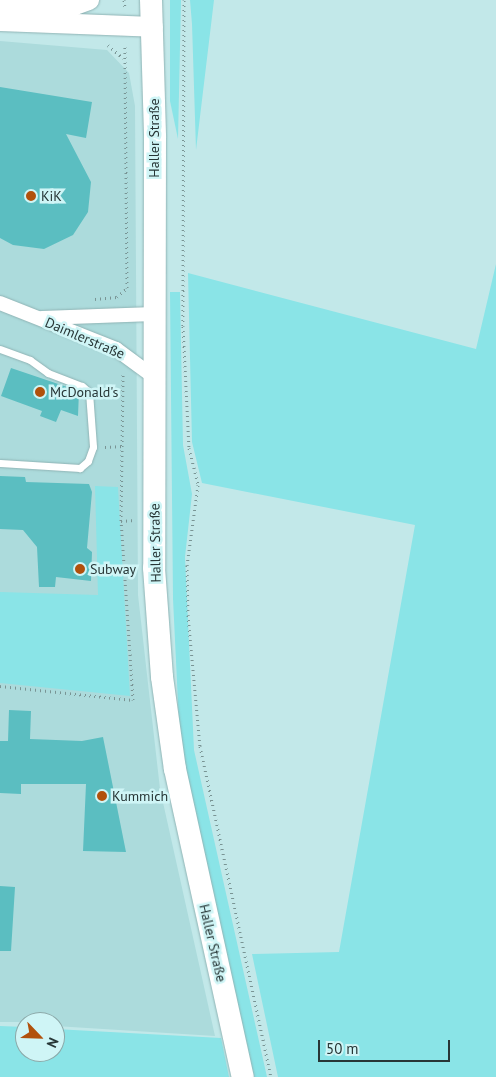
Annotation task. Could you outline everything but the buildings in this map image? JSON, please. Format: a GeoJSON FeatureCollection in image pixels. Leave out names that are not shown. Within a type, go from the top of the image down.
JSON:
{"type":"FeatureCollection","features":[{"type":"Feature","properties":{"kind":"main road"},"geometry":{"type":"LineString","coordinates":[[0,7],[60,10],[89,0]]}},
{"type":"Feature","properties":{"kind":"main road","name":"Haller Straße"},"geometry":{"type":"LineString","coordinates":[[151,0],[153,27],[154,568],[162,677],[175,769],[243,1077]]}},
{"type":"Feature","properties":{"kind":"main road"},"geometry":{"type":"LineString","coordinates":[[0,21],[153,27]]}},
{"type":"Feature","properties":{"kind":"street","name":"Daimlerstraße"},"geometry":{"type":"LineString","coordinates":[[0,304],[116,349],[154,377]]}},
{"type":"Feature","properties":{"kind":"street","name":"Daimlerstraße"},"geometry":{"type":"LineString","coordinates":[[39,318],[154,314]]}},
{"type":"Feature","properties":{"kind":"lane"},"geometry":{"type":"LineString","coordinates":[[0,349],[30,360],[48,374],[82,386],[89,392],[93,447],[88,461],[80,468],[0,463]]}},
{"type":"Feature","properties":{"kind":"path"},"geometry":{"type":"LineString","coordinates":[[90,299],[117,297],[127,288],[127,68],[123,58],[127,27],[124,0]]}},
{"type":"Feature","properties":{"kind":"path"},"geometry":{"type":"LineString","coordinates":[[184,0],[183,326],[190,448],[198,485],[187,565],[188,615],[200,746],[272,1077]]}},
{"type":"Feature","properties":{"kind":"path"},"geometry":{"type":"LineString","coordinates":[[0,686],[133,700],[121,521],[122,362]]}},
{"type":"Feature","properties":{"kind":"shaded area"},"geometry":{"type":"Polygon","coordinates":[[[170,0],[181,0],[178,139],[170,101],[170,0]]]}},
{"type":"Feature","properties":{"kind":"shaded area"},"geometry":{"type":"Polygon","coordinates":[[[190,0],[214,0],[196,150],[192,24],[190,0]]]}},
{"type":"Feature","properties":{"kind":"shaded area"},"geometry":{"type":"Polygon","coordinates":[[[0,41],[107,50],[129,73],[135,106],[138,595],[160,789],[215,1036],[65,1027],[65,1012],[15,1012],[15,1022],[0,1022],[0,41]]]}},
{"type":"Feature","properties":{"kind":"shaded area"},"geometry":{"type":"Polygon","coordinates":[[[496,264],[496,1077],[278,1077],[252,954],[339,952],[415,525],[202,483],[192,442],[188,273],[476,349],[496,264]]]}},
{"type":"Feature","properties":{"kind":"shaded area"},"geometry":{"type":"Polygon","coordinates":[[[170,292],[180,292],[183,445],[192,494],[185,557],[194,750],[267,1077],[254,1077],[180,744],[173,599],[170,292]]]}},
{"type":"Feature","properties":{"kind":"shaded area"},"geometry":{"type":"Polygon","coordinates":[[[95,486],[118,487],[130,696],[0,683],[0,592],[98,595],[95,486]]]}},
{"type":"Feature","properties":{"kind":"shaded area"},"geometry":{"type":"Polygon","coordinates":[[[0,1026],[15,1027],[15,1062],[65,1062],[65,1030],[221,1038],[229,1077],[0,1077],[0,1026]]]}},
{"type":"Feature","properties":{"kind":"place","name":"KiK"},"geometry":{"type":"Point","coordinates":[31,196]}},
{"type":"Feature","properties":{"kind":"place","name":"McDonald's"},"geometry":{"type":"Point","coordinates":[40,392]}},
{"type":"Feature","properties":{"kind":"place","name":"Subway"},"geometry":{"type":"Point","coordinates":[80,569]}},
{"type":"Feature","properties":{"kind":"place","name":"Kummich"},"geometry":{"type":"Point","coordinates":[102,796]}}]}
